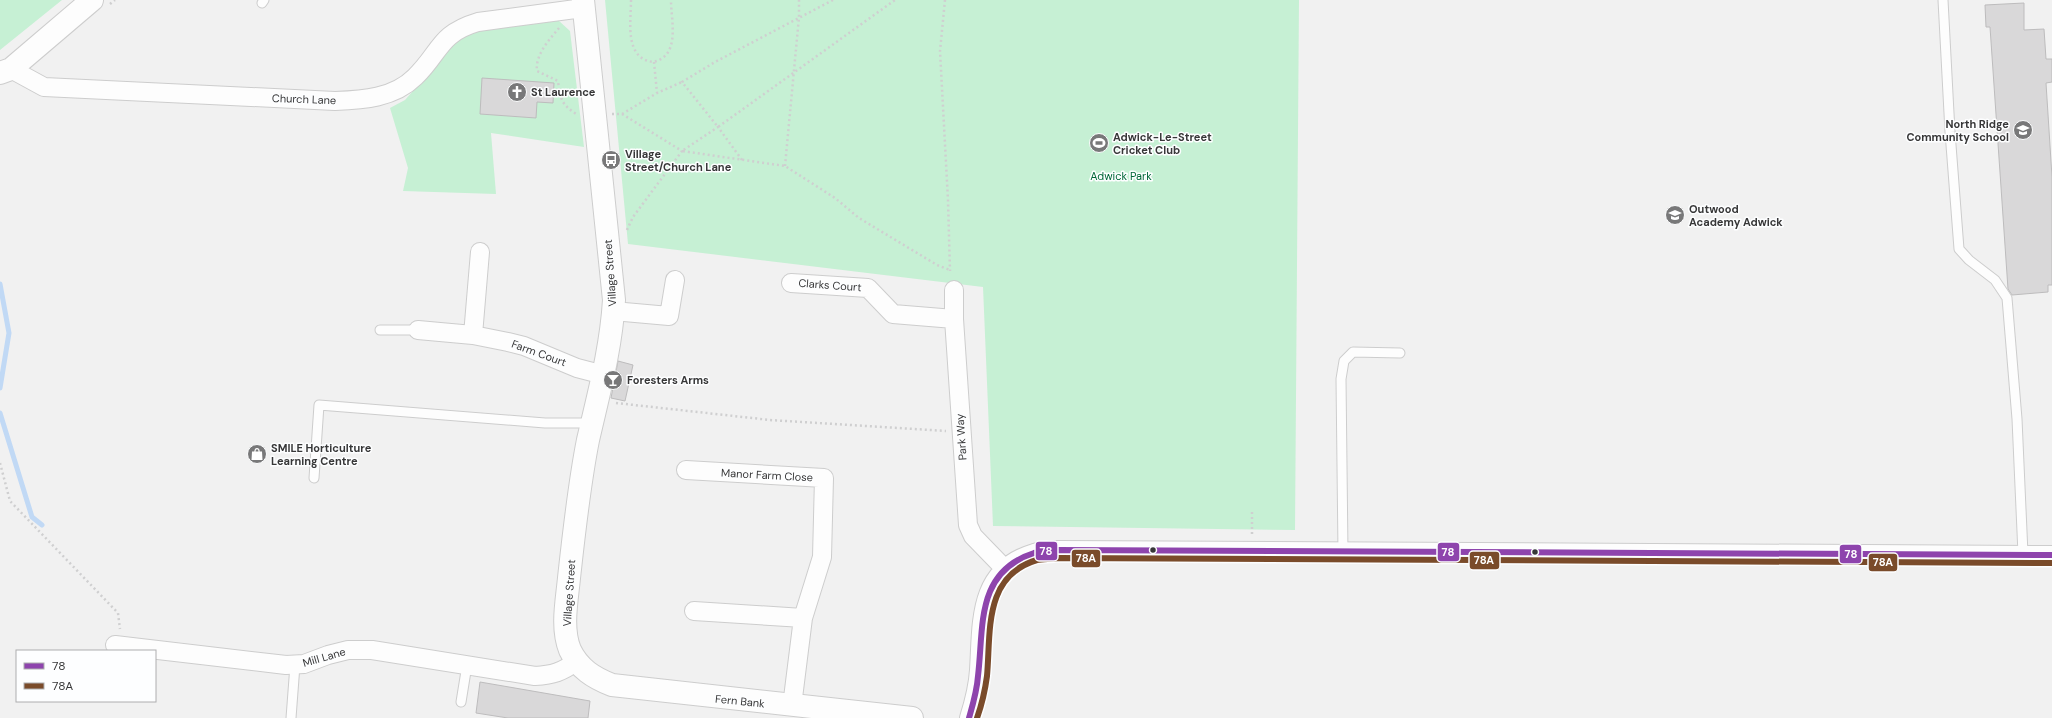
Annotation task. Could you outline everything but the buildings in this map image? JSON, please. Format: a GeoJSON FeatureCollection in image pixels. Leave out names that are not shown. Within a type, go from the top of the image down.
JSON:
{"type":"FeatureCollection","features":[{"type":"Feature","properties":{"kind":"street"},"geometry":{"type":"LineString","coordinates":[[6,71],[92,0]]}},
{"type":"Feature","properties":{"kind":"street","name":"Church Lane"},"geometry":{"type":"LineString","coordinates":[[6,71],[44,87],[353,100],[373,98],[390,93],[416,77],[451,34],[463,27],[478,22],[583,4]]}},
{"type":"Feature","properties":{"kind":"street","name":"Village Street"},"geometry":{"type":"LineString","coordinates":[[576,661],[567,640],[567,608],[582,481],[592,424],[610,344],[614,300],[583,4]]}},
{"type":"Feature","properties":{"kind":"street"},"geometry":{"type":"LineString","coordinates":[[473,335],[480,252]]}},
{"type":"Feature","properties":{"kind":"street"},"geometry":{"type":"LineString","coordinates":[[613,311],[669,316],[674,280]]}},
{"type":"Feature","properties":{"kind":"street","name":"Clarks Court"},"geometry":{"type":"LineString","coordinates":[[791,283],[868,288],[894,314],[954,319]]}},
{"type":"Feature","properties":{"kind":"street","name":"Park Way"},"geometry":{"type":"LineString","coordinates":[[954,290],[954,319],[968,525],[978,542],[1006,569]]}},
{"type":"Feature","properties":{"kind":"street","name":"Farm Court"},"geometry":{"type":"LineString","coordinates":[[418,330],[473,335],[524,346],[577,368],[604,374]]}},
{"type":"Feature","properties":{"kind":"street","name":"Manor Farm Close"},"geometry":{"type":"LineString","coordinates":[[686,470],[824,478],[822,556],[803,618],[792,706]]}},
{"type":"Feature","properties":{"kind":"street"},"geometry":{"type":"LineString","coordinates":[[969,718],[976,699],[979,672],[981,618],[985,599],[992,585],[1006,569],[1018,560],[1034,553],[1058,550],[2052,555]]}},
{"type":"Feature","properties":{"kind":"street"},"geometry":{"type":"LineString","coordinates":[[694,611],[803,618]]}},
{"type":"Feature","properties":{"kind":"street","name":"Mill Lane"},"geometry":{"type":"LineString","coordinates":[[118,645],[286,665],[304,664],[328,655],[348,650],[372,650],[535,676],[553,675],[563,671],[576,661]]}},
{"type":"Feature","properties":{"kind":"street","name":"Fern Bank"},"geometry":{"type":"LineString","coordinates":[[576,661],[596,679],[612,685],[912,718]]}},
{"type":"Feature","properties":{"kind":"lane"},"geometry":{"type":"LineString","coordinates":[[1943,0],[1950,132],[1959,249],[1969,260],[1995,280],[2007,298],[2017,419],[2023,554]]}},
{"type":"Feature","properties":{"kind":"lane"},"geometry":{"type":"LineString","coordinates":[[380,330],[418,330]]}},
{"type":"Feature","properties":{"kind":"lane"},"geometry":{"type":"LineString","coordinates":[[1344,552],[1341,379],[1344,361],[1352,352],[1400,353]]}},
{"type":"Feature","properties":{"kind":"lane"},"geometry":{"type":"LineString","coordinates":[[314,478],[319,405],[545,423],[592,424]]}},
{"type":"Feature","properties":{"kind":"lane"},"geometry":{"type":"LineString","coordinates":[[291,718],[295,665]]}},
{"type":"Feature","properties":{"kind":"lane"},"geometry":{"type":"LineString","coordinates":[[462,702],[467,665]]}},
{"type":"Feature","properties":{"kind":"path"},"geometry":{"type":"LineString","coordinates":[[631,0],[632,46],[640,58],[646,61],[654,62],[666,56],[672,45],[671,0]]}},
{"type":"Feature","properties":{"kind":"path"},"geometry":{"type":"LineString","coordinates":[[785,166],[799,17],[799,0]]}},
{"type":"Feature","properties":{"kind":"path"},"geometry":{"type":"LineString","coordinates":[[583,4],[546,42],[536,64],[537,71],[558,81],[559,94],[565,106],[580,117],[595,117],[622,114],[657,93],[682,82],[799,17],[833,0]]}},
{"type":"Feature","properties":{"kind":"path"},"geometry":{"type":"LineString","coordinates":[[609,246],[620,246],[633,217],[682,151],[718,127],[895,0]]}},
{"type":"Feature","properties":{"kind":"path"},"geometry":{"type":"LineString","coordinates":[[945,0],[940,51],[950,270],[954,290]]}},
{"type":"Feature","properties":{"kind":"path"},"geometry":{"type":"LineString","coordinates":[[654,62],[657,93]]}},
{"type":"Feature","properties":{"kind":"path"},"geometry":{"type":"LineString","coordinates":[[682,82],[742,160]]}},
{"type":"Feature","properties":{"kind":"path"},"geometry":{"type":"LineString","coordinates":[[622,114],[682,151],[785,166],[836,198],[859,218],[950,270]]}},
{"type":"Feature","properties":{"kind":"path"},"geometry":{"type":"LineString","coordinates":[[598,401],[770,420],[961,432]]}},
{"type":"Feature","properties":{"kind":"path"},"geometry":{"type":"LineString","coordinates":[[0,463],[10,501],[118,613],[118,645]]}},
{"type":"Feature","properties":{"kind":"path"},"geometry":{"type":"LineString","coordinates":[[1252,509],[1252,551]]}},
{"type":"Feature","properties":{"kind":"green space"},"geometry":{"type":"Polygon","coordinates":[[[0,0],[62,0],[0,50],[0,0]]]}},
{"type":"Feature","properties":{"kind":"green space","name":"Adwick Park"},"geometry":{"type":"Polygon","coordinates":[[[605,0],[1299,0],[1295,530],[993,526],[983,287],[628,244],[605,0]]]}},
{"type":"Feature","properties":{"kind":"green space"},"geometry":{"type":"Polygon","coordinates":[[[544,20],[558,20],[570,31],[584,147],[491,133],[496,194],[403,191],[408,168],[390,108],[405,100],[466,31],[544,20]]]}},
{"type":"Feature","properties":{"kind":"waterway"},"geometry":{"type":"LineString","coordinates":[[0,284],[9,333],[0,388]]}},
{"type":"Feature","properties":{"kind":"waterway"},"geometry":{"type":"LineString","coordinates":[[0,413],[32,517],[42,525]]}},
{"type":"Feature","properties":{"kind":"transit line","name":"78"},"geometry":{"type":"LineString","coordinates":[[969,718],[977,687],[986,603],[992,587],[1001,573],[1015,562],[1034,553],[1040,552],[1058,550],[2052,555]]}},
{"type":"Feature","properties":{"kind":"transit line","name":"78A"},"geometry":{"type":"LineString","coordinates":[[977,718],[982,703],[987,676],[990,624],[993,608],[999,592],[1007,579],[1020,568],[1037,560],[1058,558],[2052,563]]}},
{"type":"Feature","properties":{"kind":"place","name":"St Laurence"},"geometry":{"type":"Point","coordinates":[517,92]}},
{"type":"Feature","properties":{"kind":"place","name":"North Ridge Community School"},"geometry":{"type":"Point","coordinates":[2023,130]}},
{"type":"Feature","properties":{"kind":"place","name":"Adwick-Le-Street Cricket Club"},"geometry":{"type":"Point","coordinates":[1099,143]}},
{"type":"Feature","properties":{"kind":"place","name":"Village Street/Church Lane"},"geometry":{"type":"Point","coordinates":[611,160]}},
{"type":"Feature","properties":{"kind":"place","name":"Outwood Academy Adwick"},"geometry":{"type":"Point","coordinates":[1675,215]}},
{"type":"Feature","properties":{"kind":"place","name":"Foresters Arms"},"geometry":{"type":"Point","coordinates":[613,380]}},
{"type":"Feature","properties":{"kind":"place","name":"SMILE Horticulture Learning Centre"},"geometry":{"type":"Point","coordinates":[257,454]}}]}
